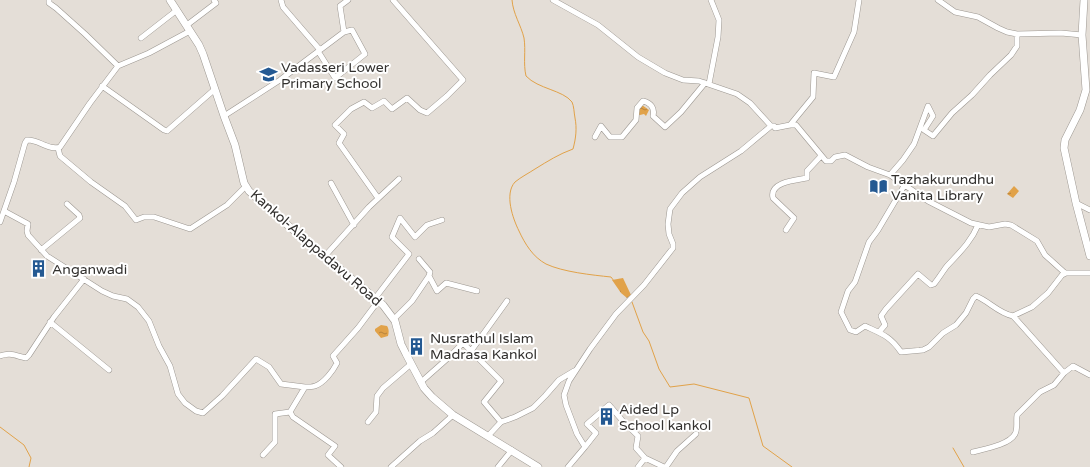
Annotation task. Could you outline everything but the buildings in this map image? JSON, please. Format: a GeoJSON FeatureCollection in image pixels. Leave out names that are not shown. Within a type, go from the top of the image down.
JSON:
{"type":"FeatureCollection","features":[{"type":"Feature","properties":{"kind":"main road","name":"Kankol-Alappadavu Road"},"geometry":{"type":"LineString","coordinates":[[170,0],[189,28],[203,54],[235,145],[244,183],[248,191],[351,279],[377,299],[394,319],[401,344],[421,382],[432,397],[453,415],[538,467]]}},
{"type":"Feature","properties":{"kind":"main road"},"geometry":{"type":"LineString","coordinates":[[1084,0],[1082,36],[1086,90],[1080,110],[1065,140],[1064,148],[1076,203],[1090,256]]}},
{"type":"Feature","properties":{"kind":"street"},"geometry":{"type":"LineString","coordinates":[[49,0],[48,3],[56,8],[85,34],[118,66]]}},
{"type":"Feature","properties":{"kind":"street"},"geometry":{"type":"LineString","coordinates":[[214,0],[216,3],[189,28],[150,54],[118,66],[58,148],[60,156],[91,182],[125,206],[136,220],[144,217],[154,217],[190,229],[227,205],[246,186]]}},
{"type":"Feature","properties":{"kind":"street"},"geometry":{"type":"LineString","coordinates":[[224,116],[280,80],[319,50],[344,32],[352,30],[365,54],[335,78],[319,50],[283,7],[280,0]]}},
{"type":"Feature","properties":{"kind":"street"},"geometry":{"type":"LineString","coordinates":[[344,32],[340,6],[348,0]]}},
{"type":"Feature","properties":{"kind":"street"},"geometry":{"type":"LineString","coordinates":[[378,198],[338,143],[344,134],[335,125],[351,110],[364,102],[372,108],[384,100],[392,109],[407,98],[420,110],[427,113],[448,96],[463,80],[393,0]]}},
{"type":"Feature","properties":{"kind":"street"},"geometry":{"type":"LineString","coordinates":[[553,0],[598,25],[638,57],[665,73],[684,80],[698,81],[737,94],[750,103],[775,128],[790,124],[796,125],[826,160],[831,161],[845,155],[868,167],[890,175],[928,201],[971,223],[989,227],[1005,224],[1012,225],[1037,241],[1046,255],[1065,273],[1090,273]]}},
{"type":"Feature","properties":{"kind":"street"},"geometry":{"type":"LineString","coordinates":[[595,137],[601,126],[610,137],[622,137],[636,120],[637,108],[643,101],[648,102],[653,107],[653,116],[665,127],[707,84],[714,62],[718,25],[717,14],[711,0]]}},
{"type":"Feature","properties":{"kind":"street"},"geometry":{"type":"LineString","coordinates":[[790,124],[813,97],[814,72],[834,77],[854,32],[859,0]]}},
{"type":"Feature","properties":{"kind":"street"},"geometry":{"type":"LineString","coordinates":[[938,0],[955,12],[978,17],[998,28],[1017,34],[1061,33],[1082,36]]}},
{"type":"Feature","properties":{"kind":"street"},"geometry":{"type":"LineString","coordinates":[[141,38],[177,10]]}},
{"type":"Feature","properties":{"kind":"street"},"geometry":{"type":"LineString","coordinates":[[890,175],[914,144],[928,106],[933,116],[924,130],[933,136],[952,113],[1011,55],[1017,46],[1017,34]]}},
{"type":"Feature","properties":{"kind":"street"},"geometry":{"type":"LineString","coordinates":[[102,86],[167,131],[215,89]]}},
{"type":"Feature","properties":{"kind":"street"},"geometry":{"type":"LineString","coordinates":[[585,447],[577,434],[566,406],[564,395],[569,381],[616,314],[644,285],[673,248],[668,224],[670,209],[682,193],[700,177],[741,151],[772,126]]}},
{"type":"Feature","properties":{"kind":"street"},"geometry":{"type":"LineString","coordinates":[[0,222],[25,141],[29,139],[58,148]]}},
{"type":"Feature","properties":{"kind":"street"},"geometry":{"type":"LineString","coordinates":[[786,230],[794,218],[773,198],[772,193],[774,189],[789,181],[807,178],[807,170],[822,156]]}},
{"type":"Feature","properties":{"kind":"street"},"geometry":{"type":"LineString","coordinates":[[325,256],[378,198],[399,179]]}},
{"type":"Feature","properties":{"kind":"street"},"geometry":{"type":"LineString","coordinates":[[331,183],[354,225]]}},
{"type":"Feature","properties":{"kind":"street"},"geometry":{"type":"LineString","coordinates":[[904,186],[878,230],[869,242],[855,282],[848,291],[841,312],[850,330],[856,332],[865,326],[894,341],[901,352],[923,350],[929,347],[943,333],[956,326],[966,313],[972,299],[976,296],[995,309],[1013,316],[1064,373]]}},
{"type":"Feature","properties":{"kind":"street"},"geometry":{"type":"LineString","coordinates":[[1076,203],[1090,210]]}},
{"type":"Feature","properties":{"kind":"street"},"geometry":{"type":"LineString","coordinates":[[41,250],[80,218],[79,215],[67,204]]}},
{"type":"Feature","properties":{"kind":"street"},"geometry":{"type":"LineString","coordinates":[[4,210],[28,224],[28,235],[47,256],[107,293],[127,300],[138,307],[149,320],[159,346],[170,366],[178,394],[185,403],[196,411],[203,413],[256,359],[269,367],[282,384],[305,387],[315,386],[326,378],[337,363],[333,356],[358,328],[410,254],[392,236],[400,218],[414,237],[427,225],[442,220]]}},
{"type":"Feature","properties":{"kind":"street"},"geometry":{"type":"LineString","coordinates":[[879,332],[885,325],[881,316],[918,274],[931,285],[934,284],[946,267],[974,236],[978,225]]}},
{"type":"Feature","properties":{"kind":"street"},"geometry":{"type":"LineString","coordinates":[[419,259],[430,272],[429,276],[438,291],[446,283],[477,291]]}},
{"type":"Feature","properties":{"kind":"street"},"geometry":{"type":"LineString","coordinates":[[1013,316],[1032,307],[1048,293],[1065,273]]}},
{"type":"Feature","properties":{"kind":"street"},"geometry":{"type":"LineString","coordinates":[[394,319],[412,301],[429,276]]}},
{"type":"Feature","properties":{"kind":"street"},"geometry":{"type":"LineString","coordinates":[[0,356],[15,354],[26,358],[30,355],[50,322],[84,279]]}},
{"type":"Feature","properties":{"kind":"street"},"geometry":{"type":"LineString","coordinates":[[471,351],[507,301]]}},
{"type":"Feature","properties":{"kind":"street"},"geometry":{"type":"LineString","coordinates":[[50,322],[109,370]]}},
{"type":"Feature","properties":{"kind":"street"},"geometry":{"type":"LineString","coordinates":[[421,382],[463,343],[501,381],[484,402],[501,422]]}},
{"type":"Feature","properties":{"kind":"street"},"geometry":{"type":"LineString","coordinates":[[916,348],[923,350]]}},
{"type":"Feature","properties":{"kind":"street"},"geometry":{"type":"LineString","coordinates":[[368,422],[376,412],[377,396],[382,388],[411,364]]}},
{"type":"Feature","properties":{"kind":"street"},"geometry":{"type":"LineString","coordinates":[[973,452],[1006,442],[1012,438],[1015,434],[1017,415],[1040,392],[1054,385],[1064,373],[1073,366],[1090,375]]}},
{"type":"Feature","properties":{"kind":"street"},"geometry":{"type":"LineString","coordinates":[[488,436],[501,422],[533,408],[559,380],[577,370]]}},
{"type":"Feature","properties":{"kind":"street"},"geometry":{"type":"LineString","coordinates":[[290,412],[305,387]]}},
{"type":"Feature","properties":{"kind":"street"},"geometry":{"type":"LineString","coordinates":[[568,467],[596,433],[587,424],[609,404],[638,436],[636,448],[645,458],[665,467],[677,450],[696,434]]}},
{"type":"Feature","properties":{"kind":"street"},"geometry":{"type":"LineString","coordinates":[[262,455],[276,442],[275,414],[290,412]]}},
{"type":"Feature","properties":{"kind":"street"},"geometry":{"type":"LineString","coordinates":[[290,412],[293,417],[335,446],[328,455],[341,467]]}},
{"type":"Feature","properties":{"kind":"street"},"geometry":{"type":"LineString","coordinates":[[391,467],[420,441],[433,433],[453,415]]}},
{"type":"Feature","properties":{"kind":"street"},"geometry":{"type":"LineString","coordinates":[[498,467],[512,450]]}},
{"type":"Feature","properties":{"kind":"street"},"geometry":{"type":"LineString","coordinates":[[638,467],[645,458]]}},
{"type":"Feature","properties":{"kind":"water"},"geometry":{"type":"Polygon","coordinates":[[[642,105],[649,110],[646,116],[644,114],[637,114],[642,105]]]}},
{"type":"Feature","properties":{"kind":"water"},"geometry":{"type":"Polygon","coordinates":[[[1014,186],[1019,191],[1013,198],[1007,194],[1014,186]]]}},
{"type":"Feature","properties":{"kind":"water"},"geometry":{"type":"Polygon","coordinates":[[[623,278],[631,295],[627,298],[621,293],[612,280],[623,278]]]}},
{"type":"Feature","properties":{"kind":"water"},"geometry":{"type":"Polygon","coordinates":[[[381,325],[387,326],[389,331],[388,336],[381,338],[375,331],[375,329],[381,325]]]}},
{"type":"Feature","properties":{"kind":"waterway"},"geometry":{"type":"LineString","coordinates":[[512,0],[524,38],[526,76],[537,84],[568,98],[572,102],[576,122],[573,149],[549,160],[515,182],[510,193],[514,220],[521,236],[530,250],[541,261],[553,267],[569,271],[611,277],[614,281]]}},
{"type":"Feature","properties":{"kind":"waterway"},"geometry":{"type":"LineString","coordinates":[[632,302],[659,369],[670,387],[694,384],[749,398],[763,446],[792,467]]}},
{"type":"Feature","properties":{"kind":"waterway"},"geometry":{"type":"LineString","coordinates":[[0,427],[24,445],[31,458],[29,467]]}},
{"type":"Feature","properties":{"kind":"waterway"},"geometry":{"type":"LineString","coordinates":[[953,448],[964,467]]}},
{"type":"Feature","properties":{"kind":"place","name":"Vadasseri Lower Primary School"},"geometry":{"type":"Point","coordinates":[268,75]}},
{"type":"Feature","properties":{"kind":"place","name":"Tazhakurundhu Vanita Library"},"geometry":{"type":"Point","coordinates":[878,187]}},
{"type":"Feature","properties":{"kind":"place","name":"Anganwadi"},"geometry":{"type":"Point","coordinates":[39,269]}},
{"type":"Feature","properties":{"kind":"place","name":"Nusrathul Islam Madrasa Kankol"},"geometry":{"type":"Point","coordinates":[417,346]}},
{"type":"Feature","properties":{"kind":"place","name":"Aided Lp School kankol"},"geometry":{"type":"Point","coordinates":[606,417]}}]}
